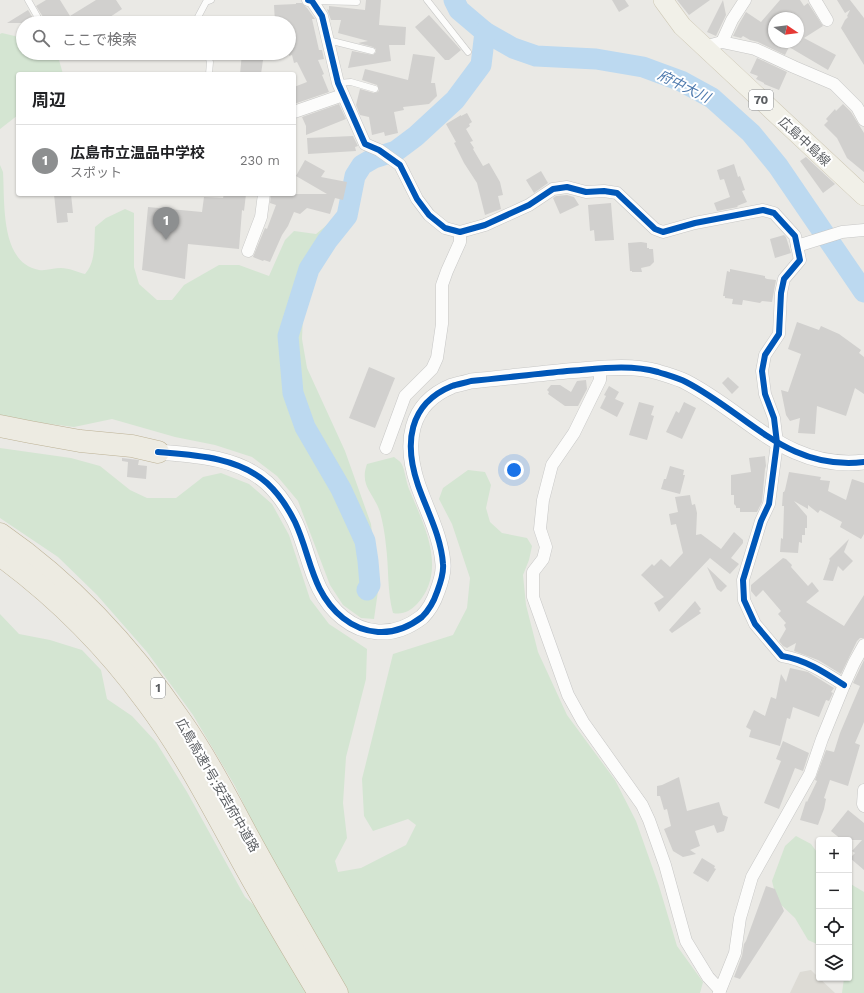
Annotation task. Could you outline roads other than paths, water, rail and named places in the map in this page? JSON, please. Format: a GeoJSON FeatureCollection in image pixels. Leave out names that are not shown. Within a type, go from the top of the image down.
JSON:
{"type":"FeatureCollection","features":[{"type":"Feature","properties":{"kind":"highway"},"geometry":{"type":"LineString","coordinates":[[0,426],[80,441],[132,446],[158,452]]}},
{"type":"Feature","properties":{"kind":"highway"},"geometry":{"type":"LineString","coordinates":[[0,436],[97,452],[131,454],[158,452]]}},
{"type":"Feature","properties":{"kind":"highway","name":"広島高速1号;安芸府中道路"},"geometry":{"type":"LineString","coordinates":[[0,534],[19,547],[68,588],[99,618],[140,665],[181,721],[200,750],[263,882],[319,993]]}},
{"type":"Feature","properties":{"kind":"highway","name":"広島高速1号;安芸府中道路"},"geometry":{"type":"LineString","coordinates":[[0,555],[55,600],[105,650],[143,697],[184,757],[263,882],[338,993]]}},
{"type":"Feature","properties":{"kind":"main road","name":"広島中島線"},"geometry":{"type":"LineString","coordinates":[[663,0],[682,26],[864,196]]}},
{"type":"Feature","properties":{"kind":"street"},"geometry":{"type":"LineString","coordinates":[[310,0],[322,16],[338,83],[365,144],[379,150],[400,165],[417,199],[429,216],[445,228],[460,232],[485,225],[529,205],[553,188],[567,187],[586,192],[604,191],[617,193],[656,229],[663,232],[695,223],[763,210],[774,213],[795,236],[800,246],[800,260],[784,279],[780,293],[779,334],[766,355],[762,371],[765,394],[774,418],[776,443],[769,504],[761,521],[743,580],[744,600],[755,624],[782,656],[796,658],[820,670],[844,685]]}},
{"type":"Feature","properties":{"kind":"street"},"geometry":{"type":"LineString","coordinates":[[722,42],[732,20],[745,0]]}},
{"type":"Feature","properties":{"kind":"street"},"geometry":{"type":"LineString","coordinates":[[815,0],[827,20]]}},
{"type":"Feature","properties":{"kind":"street"},"geometry":{"type":"LineString","coordinates":[[704,47],[722,42],[755,49],[834,84],[857,107],[864,120]]}},
{"type":"Feature","properties":{"kind":"street"},"geometry":{"type":"LineString","coordinates":[[296,111],[343,95]]}},
{"type":"Feature","properties":{"kind":"street"},"geometry":{"type":"LineString","coordinates":[[248,251],[261,217],[264,196]]}},
{"type":"Feature","properties":{"kind":"street"},"geometry":{"type":"LineString","coordinates":[[800,246],[842,232],[864,230]]}},
{"type":"Feature","properties":{"kind":"street"},"geometry":{"type":"LineString","coordinates":[[386,448],[405,396],[432,369],[436,358],[442,324],[442,285],[460,242],[460,232]]}},
{"type":"Feature","properties":{"kind":"street"},"geometry":{"type":"LineString","coordinates":[[158,452],[189,454],[218,459],[238,465],[266,482],[278,495],[295,522],[313,576],[323,597],[336,612],[352,625],[371,632],[385,632],[409,626],[423,616],[434,601],[443,566],[439,539],[418,484],[412,463],[410,444],[412,427],[425,404],[437,394],[453,386],[471,381],[600,369],[626,368],[656,372],[685,382],[719,402],[776,443],[807,457],[840,463],[864,462]]}},
{"type":"Feature","properties":{"kind":"street"},"geometry":{"type":"LineString","coordinates":[[600,369],[600,380],[574,433],[552,465],[543,500],[540,529],[546,546],[543,559],[533,572],[533,597],[568,695],[583,722],[642,805],[665,865],[686,941],[708,977],[719,991],[735,954],[740,918],[752,877],[810,774],[822,739],[844,685],[864,645]]}},
{"type":"Feature","properties":{"kind":"street"},"geometry":{"type":"LineString","coordinates":[[402,407],[418,414]]}},
{"type":"Feature","properties":{"kind":"street"},"geometry":{"type":"LineString","coordinates":[[864,790],[864,806]]}},
{"type":"Feature","properties":{"kind":"lane"},"geometry":{"type":"LineString","coordinates":[[28,0],[37,16]]}},
{"type":"Feature","properties":{"kind":"lane"},"geometry":{"type":"LineString","coordinates":[[199,16],[206,2],[210,0]]}},
{"type":"Feature","properties":{"kind":"lane"},"geometry":{"type":"LineString","coordinates":[[310,0],[357,2]]}},
{"type":"Feature","properties":{"kind":"lane"},"geometry":{"type":"LineString","coordinates":[[427,0],[468,52]]}},
{"type":"Feature","properties":{"kind":"lane"},"geometry":{"type":"LineString","coordinates":[[328,40],[372,51]]}},
{"type":"Feature","properties":{"kind":"lane"},"geometry":{"type":"LineString","coordinates":[[209,60],[209,72]]}},
{"type":"Feature","properties":{"kind":"lane"},"geometry":{"type":"LineString","coordinates":[[338,83],[351,82],[375,89]]}},
{"type":"Feature","properties":{"kind":"waterway","name":"府中大川"},"geometry":{"type":"LineString","coordinates":[[454,0],[459,10],[485,32],[513,48],[536,56],[596,59],[643,67],[681,81],[712,98],[751,133],[778,166],[864,292]]}},
{"type":"Feature","properties":{"kind":"waterway"},"geometry":{"type":"LineString","coordinates":[[367,590],[370,585],[365,541],[341,489],[305,427],[293,393],[288,336],[309,269],[327,241],[347,216],[355,176],[362,165],[374,158],[396,151],[416,136],[455,100],[481,65],[485,32]]}},
{"type":"Feature","properties":{"kind":"place","name":"広島市立温品中学校"},"geometry":{"type":"Point","coordinates":[166,240]}}]}
